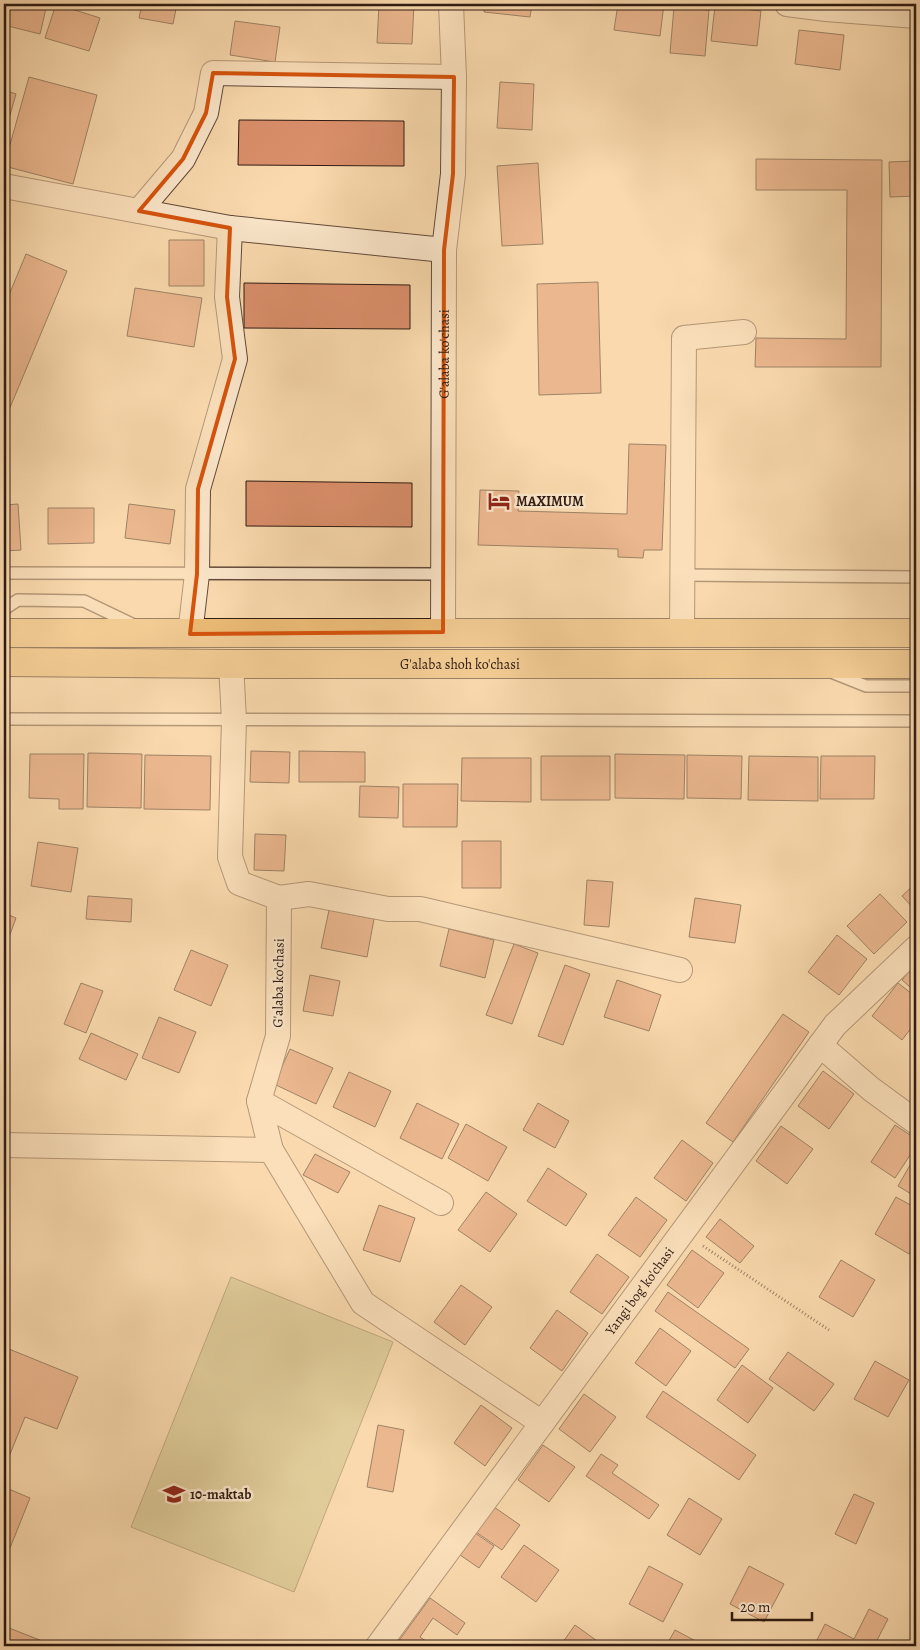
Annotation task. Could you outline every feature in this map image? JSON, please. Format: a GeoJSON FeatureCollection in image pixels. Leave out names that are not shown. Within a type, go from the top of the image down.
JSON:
{"type":"FeatureCollection","features":[{"type":"Feature","properties":{"kind":"main road"},"geometry":{"type":"LineString","coordinates":[[4,633],[916,633]]}},
{"type":"Feature","properties":{"kind":"main road","name":"G'alaba shoh ko'chasi"},"geometry":{"type":"LineString","coordinates":[[4,662],[916,664]]}},
{"type":"Feature","properties":{"kind":"street","name":"G'alaba ko'chasi"},"geometry":{"type":"LineString","coordinates":[[443,632],[444,250],[452,174],[454,77],[451,4]]}},
{"type":"Feature","properties":{"kind":"street"},"geometry":{"type":"LineString","coordinates":[[787,4],[826,10],[916,16]]}},
{"type":"Feature","properties":{"kind":"street"},"geometry":{"type":"LineString","coordinates":[[139,211],[183,159],[206,113],[213,73],[454,77]]}},
{"type":"Feature","properties":{"kind":"street"},"geometry":{"type":"LineString","coordinates":[[4,186],[230,228],[444,250]]}},
{"type":"Feature","properties":{"kind":"street"},"geometry":{"type":"LineString","coordinates":[[190,634],[198,574],[198,489],[235,359],[227,297],[230,228]]}},
{"type":"Feature","properties":{"kind":"street"},"geometry":{"type":"LineString","coordinates":[[682,632],[684,338],[744,332]]}},
{"type":"Feature","properties":{"kind":"street"},"geometry":{"type":"LineString","coordinates":[[232,664],[234,720],[230,857],[239,883],[279,898],[308,894],[388,909],[420,909],[680,970]]}},
{"type":"Feature","properties":{"kind":"street","name":"G'alaba ko'chasi"},"geometry":{"type":"LineString","coordinates":[[259,1101],[278,1036],[279,898]]}},
{"type":"Feature","properties":{"kind":"street","name":"Yangi bog' ko'chasi"},"geometry":{"type":"LineString","coordinates":[[378,1646],[835,1025],[916,948]]}},
{"type":"Feature","properties":{"kind":"street"},"geometry":{"type":"LineString","coordinates":[[820,1045],[870,1089],[916,1122]]}},
{"type":"Feature","properties":{"kind":"street"},"geometry":{"type":"LineString","coordinates":[[259,1101],[271,1150],[363,1303],[542,1423]]}},
{"type":"Feature","properties":{"kind":"street"},"geometry":{"type":"LineString","coordinates":[[259,1101],[441,1203]]}},
{"type":"Feature","properties":{"kind":"street"},"geometry":{"type":"LineString","coordinates":[[4,1145],[271,1150]]}},
{"type":"Feature","properties":{"kind":"lane"},"geometry":{"type":"LineString","coordinates":[[4,573],[443,574]]}},
{"type":"Feature","properties":{"kind":"lane"},"geometry":{"type":"LineString","coordinates":[[682,575],[916,577]]}},
{"type":"Feature","properties":{"kind":"lane"},"geometry":{"type":"LineString","coordinates":[[4,609],[18,600],[84,601],[153,634]]}},
{"type":"Feature","properties":{"kind":"lane"},"geometry":{"type":"LineString","coordinates":[[808,664],[866,686],[916,686]]}},
{"type":"Feature","properties":{"kind":"lane"},"geometry":{"type":"LineString","coordinates":[[4,719],[916,721]]}},
{"type":"Feature","properties":{"kind":"path"},"geometry":{"type":"LineString","coordinates":[[683,1232],[829,1330]]}},
{"type":"Feature","properties":{"kind":"highlighted area"},"geometry":{"type":"Polygon","coordinates":[[[213,73],[454,77],[453,174],[444,250],[443,632],[190,634],[197,574],[198,489],[235,359],[227,297],[230,228],[139,211],[183,159],[206,113],[213,73]]]}},
{"type":"Feature","properties":{"kind":"shaded area"},"geometry":{"type":"Polygon","coordinates":[[[231,1277],[393,1342],[294,1592],[131,1527],[231,1277]]]}},
{"type":"Feature","properties":{"kind":"building"},"geometry":{"type":"Polygon","coordinates":[[[4,4],[47,4],[40,34],[4,25],[4,4]]]}},
{"type":"Feature","properties":{"kind":"building"},"geometry":{"type":"Polygon","coordinates":[[[56,4],[100,18],[89,51],[45,38],[56,4]]]}},
{"type":"Feature","properties":{"kind":"building"},"geometry":{"type":"Polygon","coordinates":[[[142,4],[177,4],[173,24],[139,18],[142,4]]]}},
{"type":"Feature","properties":{"kind":"building"},"geometry":{"type":"Polygon","coordinates":[[[379,4],[414,4],[412,44],[377,43],[379,4]]]}},
{"type":"Feature","properties":{"kind":"building"},"geometry":{"type":"Polygon","coordinates":[[[485,4],[532,4],[530,17],[484,12],[485,4]]]}},
{"type":"Feature","properties":{"kind":"building"},"geometry":{"type":"Polygon","coordinates":[[[618,4],[664,4],[660,36],[614,30],[618,4]]]}},
{"type":"Feature","properties":{"kind":"building"},"geometry":{"type":"Polygon","coordinates":[[[715,6],[761,11],[757,46],[711,41],[715,6]]]}},
{"type":"Feature","properties":{"kind":"building"},"geometry":{"type":"Polygon","coordinates":[[[674,7],[709,10],[705,56],[670,53],[674,7]]]}},
{"type":"Feature","properties":{"kind":"building"},"geometry":{"type":"Polygon","coordinates":[[[235,21],[280,27],[275,62],[230,55],[235,21]]]}},
{"type":"Feature","properties":{"kind":"building"},"geometry":{"type":"Polygon","coordinates":[[[799,30],[844,35],[840,70],[795,64],[799,30]]]}},
{"type":"Feature","properties":{"kind":"building"},"geometry":{"type":"Polygon","coordinates":[[[29,77],[97,95],[73,184],[4,166],[29,77]]]}},
{"type":"Feature","properties":{"kind":"building"},"geometry":{"type":"Polygon","coordinates":[[[500,82],[534,84],[532,130],[497,128],[500,82]]]}},
{"type":"Feature","properties":{"kind":"building"},"geometry":{"type":"Polygon","coordinates":[[[4,90],[16,94],[4,136],[4,90]]]}},
{"type":"Feature","properties":{"kind":"building"},"geometry":{"type":"Polygon","coordinates":[[[239,120],[404,121],[404,166],[238,165],[239,120]]]}},
{"type":"Feature","properties":{"kind":"building"},"geometry":{"type":"Polygon","coordinates":[[[756,159],[882,160],[881,367],[755,367],[756,338],[846,339],[847,190],[756,190],[756,159]]]}},
{"type":"Feature","properties":{"kind":"building"},"geometry":{"type":"Polygon","coordinates":[[[916,161],[916,196],[890,197],[889,162],[916,161]]]}},
{"type":"Feature","properties":{"kind":"building"},"geometry":{"type":"Polygon","coordinates":[[[538,163],[543,244],[502,246],[497,166],[538,163]]]}},
{"type":"Feature","properties":{"kind":"building"},"geometry":{"type":"Polygon","coordinates":[[[169,240],[204,240],[204,286],[169,286],[169,240]]]}},
{"type":"Feature","properties":{"kind":"building"},"geometry":{"type":"Polygon","coordinates":[[[26,254],[67,271],[4,422],[4,307],[26,254]]]}},
{"type":"Feature","properties":{"kind":"building"},"geometry":{"type":"Polygon","coordinates":[[[598,282],[601,393],[539,395],[537,284],[598,282]]]}},
{"type":"Feature","properties":{"kind":"building"},"geometry":{"type":"Polygon","coordinates":[[[244,283],[410,285],[410,329],[244,328],[244,283]]]}},
{"type":"Feature","properties":{"kind":"building"},"geometry":{"type":"Polygon","coordinates":[[[135,288],[202,298],[194,347],[127,336],[135,288]]]}},
{"type":"Feature","properties":{"kind":"building","name":"MAXIMUM"},"geometry":{"type":"Polygon","coordinates":[[[629,444],[666,445],[662,550],[644,550],[643,558],[618,557],[618,549],[478,545],[480,490],[519,491],[518,511],[627,514],[629,444]]]}},
{"type":"Feature","properties":{"kind":"building"},"geometry":{"type":"Polygon","coordinates":[[[246,481],[412,483],[412,527],[246,526],[246,481]]]}},
{"type":"Feature","properties":{"kind":"building"},"geometry":{"type":"Polygon","coordinates":[[[18,504],[21,550],[4,551],[4,505],[18,504]]]}},
{"type":"Feature","properties":{"kind":"building"},"geometry":{"type":"Polygon","coordinates":[[[129,504],[175,510],[170,544],[125,538],[129,504]]]}},
{"type":"Feature","properties":{"kind":"building"},"geometry":{"type":"Polygon","coordinates":[[[48,508],[94,508],[94,543],[48,544],[48,508]]]}},
{"type":"Feature","properties":{"kind":"building"},"geometry":{"type":"Polygon","coordinates":[[[251,751],[290,752],[289,783],[250,782],[251,751]]]}},
{"type":"Feature","properties":{"kind":"building"},"geometry":{"type":"Polygon","coordinates":[[[299,751],[365,752],[365,782],[299,782],[299,751]]]}},
{"type":"Feature","properties":{"kind":"building"},"geometry":{"type":"Polygon","coordinates":[[[88,753],[142,754],[141,808],[87,807],[88,753]]]}},
{"type":"Feature","properties":{"kind":"building"},"geometry":{"type":"Polygon","coordinates":[[[30,754],[84,754],[83,809],[59,809],[59,799],[29,798],[30,754]]]}},
{"type":"Feature","properties":{"kind":"building"},"geometry":{"type":"Polygon","coordinates":[[[615,754],[685,755],[684,799],[615,798],[615,754]]]}},
{"type":"Feature","properties":{"kind":"building"},"geometry":{"type":"Polygon","coordinates":[[[145,755],[211,756],[210,810],[144,809],[145,755]]]}},
{"type":"Feature","properties":{"kind":"building"},"geometry":{"type":"Polygon","coordinates":[[[687,755],[742,756],[741,799],[687,798],[687,755]]]}},
{"type":"Feature","properties":{"kind":"building"},"geometry":{"type":"Polygon","coordinates":[[[541,756],[610,756],[610,800],[541,800],[541,756]]]}},
{"type":"Feature","properties":{"kind":"building"},"geometry":{"type":"Polygon","coordinates":[[[749,756],[818,757],[818,801],[748,800],[749,756]]]}},
{"type":"Feature","properties":{"kind":"building"},"geometry":{"type":"Polygon","coordinates":[[[821,756],[875,756],[874,799],[820,799],[821,756]]]}},
{"type":"Feature","properties":{"kind":"building"},"geometry":{"type":"Polygon","coordinates":[[[462,758],[531,758],[531,802],[461,801],[462,758]]]}},
{"type":"Feature","properties":{"kind":"building"},"geometry":{"type":"Polygon","coordinates":[[[403,784],[458,784],[457,827],[403,827],[403,784]]]}},
{"type":"Feature","properties":{"kind":"building"},"geometry":{"type":"Polygon","coordinates":[[[360,786],[399,787],[398,818],[359,817],[360,786]]]}},
{"type":"Feature","properties":{"kind":"building"},"geometry":{"type":"Polygon","coordinates":[[[255,834],[286,835],[284,871],[254,870],[255,834]]]}},
{"type":"Feature","properties":{"kind":"building"},"geometry":{"type":"Polygon","coordinates":[[[462,841],[501,841],[501,888],[462,888],[462,841]]]}},
{"type":"Feature","properties":{"kind":"building"},"geometry":{"type":"Polygon","coordinates":[[[38,842],[78,848],[71,892],[31,886],[38,842]]]}},
{"type":"Feature","properties":{"kind":"building"},"geometry":{"type":"Polygon","coordinates":[[[587,880],[613,882],[609,927],[584,925],[587,880]]]}},
{"type":"Feature","properties":{"kind":"building"},"geometry":{"type":"Polygon","coordinates":[[[916,883],[916,911],[902,896],[916,883]]]}},
{"type":"Feature","properties":{"kind":"building"},"geometry":{"type":"Polygon","coordinates":[[[880,894],[907,922],[874,954],[847,926],[880,894]]]}},
{"type":"Feature","properties":{"kind":"building"},"geometry":{"type":"Polygon","coordinates":[[[88,896],[132,899],[131,922],[86,919],[88,896]]]}},
{"type":"Feature","properties":{"kind":"building"},"geometry":{"type":"Polygon","coordinates":[[[695,898],[741,905],[735,943],[689,937],[695,898]]]}},
{"type":"Feature","properties":{"kind":"building"},"geometry":{"type":"Polygon","coordinates":[[[329,910],[374,919],[367,957],[321,948],[329,910]]]}},
{"type":"Feature","properties":{"kind":"building"},"geometry":{"type":"Polygon","coordinates":[[[4,913],[16,918],[4,951],[4,913]]]}},
{"type":"Feature","properties":{"kind":"building"},"geometry":{"type":"Polygon","coordinates":[[[449,929],[494,940],[485,978],[440,966],[449,929]]]}},
{"type":"Feature","properties":{"kind":"building"},"geometry":{"type":"Polygon","coordinates":[[[837,935],[867,959],[839,995],[808,972],[837,935]]]}},
{"type":"Feature","properties":{"kind":"building"},"geometry":{"type":"Polygon","coordinates":[[[514,944],[538,953],[512,1024],[486,1015],[514,944]]]}},
{"type":"Feature","properties":{"kind":"building"},"geometry":{"type":"Polygon","coordinates":[[[191,950],[228,965],[211,1006],[174,990],[191,950]]]}},
{"type":"Feature","properties":{"kind":"building"},"geometry":{"type":"Polygon","coordinates":[[[916,963],[916,992],[902,980],[916,963]]]}},
{"type":"Feature","properties":{"kind":"building"},"geometry":{"type":"Polygon","coordinates":[[[565,965],[590,974],[563,1045],[538,1036],[565,965]]]}},
{"type":"Feature","properties":{"kind":"building"},"geometry":{"type":"Polygon","coordinates":[[[310,975],[340,981],[333,1016],[303,1011],[310,975]]]}},
{"type":"Feature","properties":{"kind":"building"},"geometry":{"type":"Polygon","coordinates":[[[617,980],[661,995],[649,1031],[604,1017],[617,980]]]}},
{"type":"Feature","properties":{"kind":"building"},"geometry":{"type":"Polygon","coordinates":[[[81,983],[103,991],[86,1033],[64,1024],[81,983]]]}},
{"type":"Feature","properties":{"kind":"building"},"geometry":{"type":"Polygon","coordinates":[[[898,983],[916,997],[916,1022],[902,1040],[872,1016],[898,983]]]}},
{"type":"Feature","properties":{"kind":"building"},"geometry":{"type":"Polygon","coordinates":[[[783,1014],[809,1032],[733,1142],[706,1123],[783,1014]]]}},
{"type":"Feature","properties":{"kind":"building"},"geometry":{"type":"Polygon","coordinates":[[[159,1017],[196,1032],[179,1073],[142,1058],[159,1017]]]}},
{"type":"Feature","properties":{"kind":"building"},"geometry":{"type":"Polygon","coordinates":[[[91,1033],[138,1054],[126,1080],[79,1059],[91,1033]]]}},
{"type":"Feature","properties":{"kind":"building"},"geometry":{"type":"Polygon","coordinates":[[[290,1049],[333,1068],[316,1104],[274,1084],[290,1049]]]}},
{"type":"Feature","properties":{"kind":"building"},"geometry":{"type":"Polygon","coordinates":[[[823,1071],[854,1094],[829,1129],[798,1106],[823,1071]]]}},
{"type":"Feature","properties":{"kind":"building"},"geometry":{"type":"Polygon","coordinates":[[[349,1072],[391,1091],[375,1127],[333,1107],[349,1072]]]}},
{"type":"Feature","properties":{"kind":"building"},"geometry":{"type":"Polygon","coordinates":[[[417,1103],[459,1124],[442,1159],[400,1138],[417,1103]]]}},
{"type":"Feature","properties":{"kind":"building"},"geometry":{"type":"Polygon","coordinates":[[[538,1103],[569,1121],[555,1148],[523,1130],[538,1103]]]}},
{"type":"Feature","properties":{"kind":"building"},"geometry":{"type":"Polygon","coordinates":[[[466,1124],[507,1147],[488,1181],[448,1158],[466,1124]]]}},
{"type":"Feature","properties":{"kind":"building"},"geometry":{"type":"Polygon","coordinates":[[[895,1125],[916,1139],[916,1146],[895,1178],[871,1162],[895,1125]]]}},
{"type":"Feature","properties":{"kind":"building"},"geometry":{"type":"Polygon","coordinates":[[[781,1126],[813,1149],[787,1184],[756,1161],[781,1126]]]}},
{"type":"Feature","properties":{"kind":"building"},"geometry":{"type":"Polygon","coordinates":[[[682,1140],[713,1163],[686,1201],[654,1178],[682,1140]]]}},
{"type":"Feature","properties":{"kind":"building"},"geometry":{"type":"Polygon","coordinates":[[[315,1154],[350,1172],[338,1193],[303,1175],[315,1154]]]}},
{"type":"Feature","properties":{"kind":"building"},"geometry":{"type":"Polygon","coordinates":[[[913,1160],[916,1163],[916,1197],[898,1186],[913,1160]]]}},
{"type":"Feature","properties":{"kind":"building"},"geometry":{"type":"Polygon","coordinates":[[[548,1168],[587,1194],[566,1226],[527,1201],[548,1168]]]}},
{"type":"Feature","properties":{"kind":"building"},"geometry":{"type":"Polygon","coordinates":[[[486,1192],[517,1214],[490,1252],[458,1230],[486,1192]]]}},
{"type":"Feature","properties":{"kind":"building"},"geometry":{"type":"Polygon","coordinates":[[[636,1197],[667,1220],[640,1257],[608,1235],[636,1197]]]}},
{"type":"Feature","properties":{"kind":"building"},"geometry":{"type":"Polygon","coordinates":[[[896,1197],[916,1208],[916,1240],[909,1254],[875,1234],[896,1197]]]}},
{"type":"Feature","properties":{"kind":"building"},"geometry":{"type":"Polygon","coordinates":[[[379,1205],[415,1218],[400,1262],[363,1250],[379,1205]]]}},
{"type":"Feature","properties":{"kind":"building"},"geometry":{"type":"Polygon","coordinates":[[[720,1219],[754,1246],[740,1263],[706,1237],[720,1219]]]}},
{"type":"Feature","properties":{"kind":"building"},"geometry":{"type":"Polygon","coordinates":[[[692,1250],[724,1273],[698,1308],[667,1285],[692,1250]]]}},
{"type":"Feature","properties":{"kind":"building"},"geometry":{"type":"Polygon","coordinates":[[[597,1254],[629,1277],[602,1314],[570,1292],[597,1254]]]}},
{"type":"Feature","properties":{"kind":"building"},"geometry":{"type":"Polygon","coordinates":[[[841,1260],[875,1280],[853,1317],[819,1297],[841,1260]]]}},
{"type":"Feature","properties":{"kind":"building"},"geometry":{"type":"Polygon","coordinates":[[[461,1285],[492,1307],[465,1345],[434,1322],[461,1285]]]}},
{"type":"Feature","properties":{"kind":"building"},"geometry":{"type":"Polygon","coordinates":[[[668,1292],[749,1349],[735,1368],[655,1311],[668,1292]]]}},
{"type":"Feature","properties":{"kind":"building"},"geometry":{"type":"Polygon","coordinates":[[[557,1310],[588,1333],[562,1371],[530,1348],[557,1310]]]}},
{"type":"Feature","properties":{"kind":"building"},"geometry":{"type":"Polygon","coordinates":[[[660,1328],[691,1351],[666,1386],[635,1363],[660,1328]]]}},
{"type":"Feature","properties":{"kind":"building"},"geometry":{"type":"Polygon","coordinates":[[[4,1347],[78,1377],[57,1429],[25,1417],[4,1469],[4,1425],[10,1410],[4,1408],[4,1347]]]}},
{"type":"Feature","properties":{"kind":"building"},"geometry":{"type":"Polygon","coordinates":[[[788,1352],[834,1384],[814,1411],[769,1379],[788,1352]]]}},
{"type":"Feature","properties":{"kind":"building"},"geometry":{"type":"Polygon","coordinates":[[[875,1361],[909,1380],[888,1417],[854,1399],[875,1361]]]}},
{"type":"Feature","properties":{"kind":"building"},"geometry":{"type":"Polygon","coordinates":[[[742,1365],[773,1388],[748,1423],[717,1400],[742,1365]]]}},
{"type":"Feature","properties":{"kind":"building"},"geometry":{"type":"Polygon","coordinates":[[[663,1391],[756,1455],[739,1480],[646,1417],[663,1391]]]}},
{"type":"Feature","properties":{"kind":"building"},"geometry":{"type":"Polygon","coordinates":[[[584,1394],[616,1417],[590,1452],[559,1429],[584,1394]]]}},
{"type":"Feature","properties":{"kind":"building"},"geometry":{"type":"Polygon","coordinates":[[[481,1405],[512,1428],[485,1466],[454,1443],[481,1405]]]}},
{"type":"Feature","properties":{"kind":"building"},"geometry":{"type":"Polygon","coordinates":[[[378,1425],[404,1430],[393,1492],[367,1487],[378,1425]]]}},
{"type":"Feature","properties":{"kind":"building"},"geometry":{"type":"Polygon","coordinates":[[[543,1445],[575,1467],[549,1502],[518,1480],[543,1445]]]}},
{"type":"Feature","properties":{"kind":"building"},"geometry":{"type":"Polygon","coordinates":[[[601,1454],[618,1465],[612,1473],[659,1505],[649,1519],[586,1476],[601,1454]]]}},
{"type":"Feature","properties":{"kind":"building"},"geometry":{"type":"Polygon","coordinates":[[[4,1487],[30,1498],[10,1548],[4,1545],[4,1487]]]}},
{"type":"Feature","properties":{"kind":"building"},"geometry":{"type":"Polygon","coordinates":[[[854,1494],[874,1503],[856,1544],[835,1534],[854,1494]]]}},
{"type":"Feature","properties":{"kind":"building"},"geometry":{"type":"Polygon","coordinates":[[[689,1498],[722,1519],[700,1555],[667,1535],[689,1498]]]}},
{"type":"Feature","properties":{"kind":"building"},"geometry":{"type":"Polygon","coordinates":[[[494,1507],[520,1525],[502,1550],[476,1532],[494,1507]]]}},
{"type":"Feature","properties":{"kind":"building"},"geometry":{"type":"Polygon","coordinates":[[[475,1533],[494,1546],[479,1568],[460,1555],[475,1533]]]}},
{"type":"Feature","properties":{"kind":"building"},"geometry":{"type":"Polygon","coordinates":[[[524,1545],[559,1570],[536,1602],[501,1577],[524,1545]]]}},
{"type":"Feature","properties":{"kind":"building"},"geometry":{"type":"Polygon","coordinates":[[[649,1566],[683,1584],[663,1622],[629,1604],[649,1566]]]}},
{"type":"Feature","properties":{"kind":"building"},"geometry":{"type":"Polygon","coordinates":[[[749,1566],[784,1584],[764,1622],[730,1604],[749,1566]]]}},
{"type":"Feature","properties":{"kind":"building"},"geometry":{"type":"Polygon","coordinates":[[[430,1598],[465,1623],[457,1635],[433,1618],[420,1637],[433,1646],[395,1646],[430,1598]]]}},
{"type":"Feature","properties":{"kind":"building"},"geometry":{"type":"Polygon","coordinates":[[[869,1609],[888,1619],[874,1646],[814,1646],[825,1624],[854,1639],[869,1609]]]}},
{"type":"Feature","properties":{"kind":"building"},"geometry":{"type":"Polygon","coordinates":[[[575,1625],[604,1646],[560,1646],[575,1625]]]}},
{"type":"Feature","properties":{"kind":"building"},"geometry":{"type":"Polygon","coordinates":[[[4,1626],[55,1646],[4,1645],[4,1626]]]}},
{"type":"Feature","properties":{"kind":"building"},"geometry":{"type":"Polygon","coordinates":[[[675,1630],[705,1646],[666,1646],[675,1630]]]}},
{"type":"Feature","properties":{"kind":"place","name":"MAXIMUM"},"geometry":{"type":"Point","coordinates":[499,501]}},
{"type":"Feature","properties":{"kind":"place","name":"10-maktab"},"geometry":{"type":"Point","coordinates":[174,1494]}}]}
